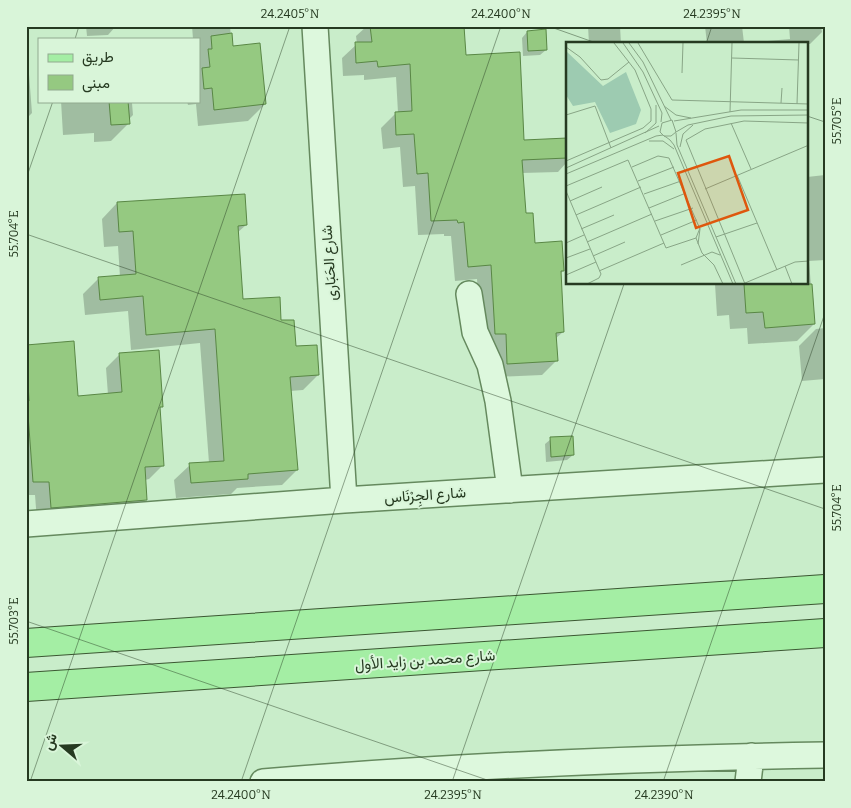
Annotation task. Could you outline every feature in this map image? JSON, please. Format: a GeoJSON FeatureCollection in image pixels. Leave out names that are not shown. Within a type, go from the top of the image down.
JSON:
{"type":"FeatureCollection","features":[{"type":"Feature","properties":{"kind":"main road"},"geometry":{"type":"LineString","coordinates":[[26,643],[825,589]]}},
{"type":"Feature","properties":{"kind":"main road","name":"شارع محمد بن زايد الأول"},"geometry":{"type":"LineString","coordinates":[[26,687],[825,633]]}},
{"type":"Feature","properties":{"kind":"street","name":"شارع الحَبَارى"},"geometry":{"type":"LineString","coordinates":[[315,26],[344,500]]}},
{"type":"Feature","properties":{"kind":"street"},"geometry":{"type":"LineString","coordinates":[[469,294],[475,332],[490,365],[498,401],[510,490]]}},
{"type":"Feature","properties":{"kind":"street","name":"شارع الجِرْنَاس"},"geometry":{"type":"LineString","coordinates":[[26,524],[344,500],[825,470]]}},
{"type":"Feature","properties":{"kind":"street"},"geometry":{"type":"LineString","coordinates":[[748,782],[751,756]]}},
{"type":"Feature","properties":{"kind":"street"},"geometry":{"type":"LineString","coordinates":[[263,782],[564,772],[751,756],[825,756]]}},
{"type":"Feature","properties":{"kind":"building"},"geometry":{"type":"Polygon","coordinates":[[[370,26],[464,26],[466,55],[520,52],[524,140],[566,138],[566,158],[522,160],[526,213],[533,213],[535,243],[562,241],[564,271],[561,271],[564,332],[556,333],[558,361],[507,364],[506,334],[495,334],[491,265],[468,267],[464,222],[458,223],[457,220],[431,221],[428,173],[417,174],[414,134],[396,135],[395,112],[412,111],[410,64],[378,67],[377,61],[356,63],[355,42],[372,42],[370,26]]]}},
{"type":"Feature","properties":{"kind":"building"},"geometry":{"type":"Polygon","coordinates":[[[546,29],[547,50],[528,51],[527,31],[546,29]]]}},
{"type":"Feature","properties":{"kind":"building"},"geometry":{"type":"Polygon","coordinates":[[[232,33],[233,46],[260,43],[266,104],[214,110],[212,88],[204,89],[202,68],[210,67],[208,49],[212,49],[211,36],[232,33]]]}},
{"type":"Feature","properties":{"kind":"building"},"geometry":{"type":"Polygon","coordinates":[[[109,102],[128,102],[130,124],[111,125],[109,102]]]}},
{"type":"Feature","properties":{"kind":"building"},"geometry":{"type":"Polygon","coordinates":[[[245,194],[247,225],[238,226],[243,299],[280,297],[281,320],[294,320],[296,346],[317,345],[319,375],[290,377],[298,470],[248,474],[248,479],[191,483],[189,463],[224,461],[215,329],[146,335],[143,296],[100,300],[98,277],[136,274],[133,231],[119,232],[117,202],[245,194]]]}},
{"type":"Feature","properties":{"kind":"building"},"geometry":{"type":"Polygon","coordinates":[[[812,284],[815,324],[765,328],[763,312],[746,313],[744,285],[812,284]]]}},
{"type":"Feature","properties":{"kind":"building"},"geometry":{"type":"Polygon","coordinates":[[[74,341],[78,396],[122,392],[119,353],[159,350],[163,407],[160,407],[164,466],[145,467],[147,500],[51,508],[49,482],[33,482],[27,401],[29,401],[26,345],[74,341]]]}},
{"type":"Feature","properties":{"kind":"building"},"geometry":{"type":"Polygon","coordinates":[[[573,436],[574,455],[551,457],[550,437],[573,436]]]}}]}
